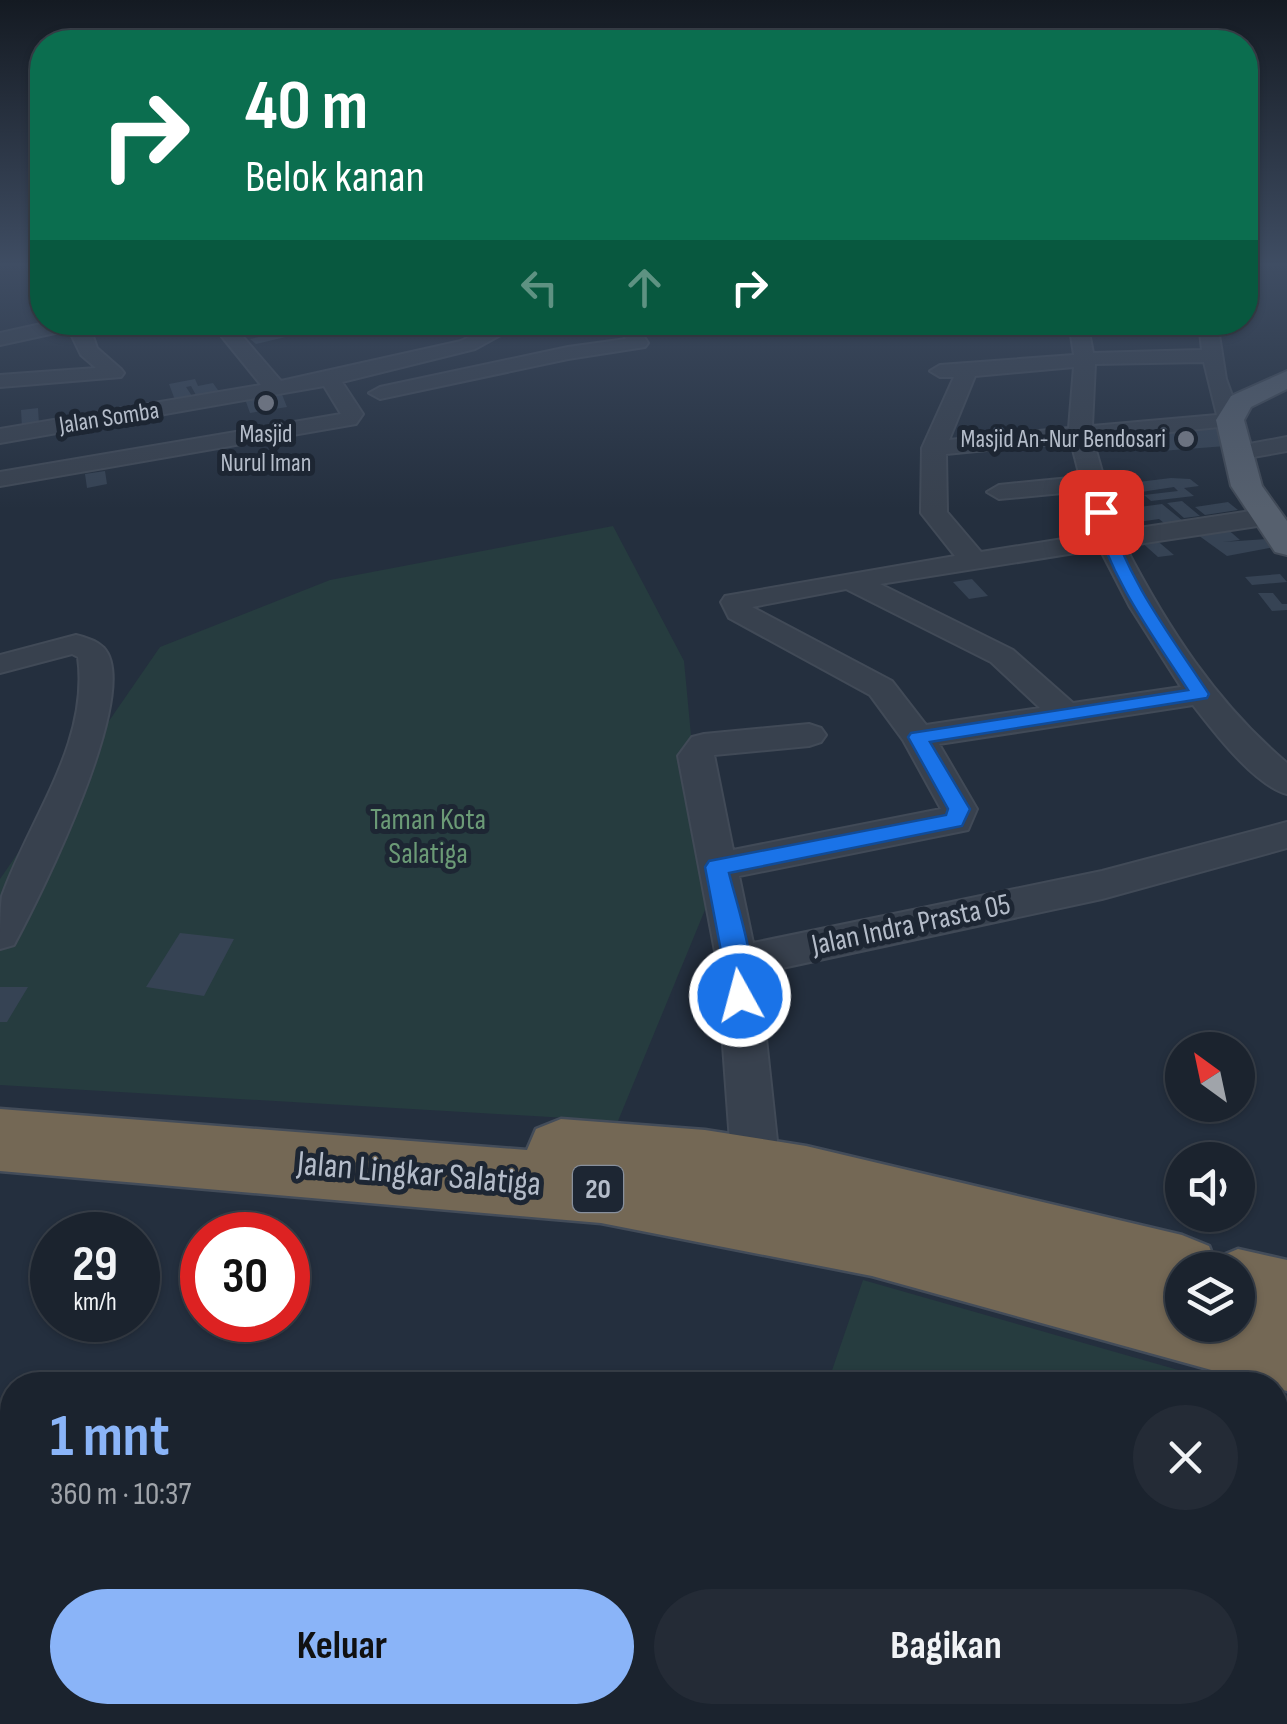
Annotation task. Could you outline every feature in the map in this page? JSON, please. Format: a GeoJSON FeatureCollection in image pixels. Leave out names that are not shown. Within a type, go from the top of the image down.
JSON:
{"type":"FeatureCollection","features":[{"type":"Feature","properties":{"kind":"highway","name":"Jalan Lingkar Salatiga"},"geometry":{"type":"LineString","coordinates":[[0,1108],[680,1159],[863,1192],[1165,1269]]}},
{"type":"Feature","properties":{"kind":"highway","name":"Jalan Lingkar Salatiga"},"geometry":{"type":"LineString","coordinates":[[0,1140],[601,1189],[872,1240],[1165,1318]]}},
{"type":"Feature","properties":{"kind":"highway"},"geometry":{"type":"LineString","coordinates":[[1255,1291],[1287,1299]]}},
{"type":"Feature","properties":{"kind":"highway"},"geometry":{"type":"LineString","coordinates":[[1255,1342],[1287,1350]]}},
{"type":"Feature","properties":{"kind":"main road"},"geometry":{"type":"LineString","coordinates":[[1277,526],[1246,486],[1230,420],[1241,402],[1287,379]]}},
{"type":"Feature","properties":{"kind":"street"},"geometry":{"type":"LineString","coordinates":[[87,347],[114,373],[134,414]]}},
{"type":"Feature","properties":{"kind":"street"},"geometry":{"type":"LineString","coordinates":[[241,347],[276,389]]}},
{"type":"Feature","properties":{"kind":"street","name":"Jalan Somba"},"geometry":{"type":"LineString","coordinates":[[0,436],[330,379],[462,347]]}},
{"type":"Feature","properties":{"kind":"street"},"geometry":{"type":"LineString","coordinates":[[344,401],[607,347]]}},
{"type":"Feature","properties":{"kind":"street"},"geometry":{"type":"LineString","coordinates":[[1083,347],[1086,362],[1080,433],[1108,540],[1135,595],[1200,694],[1244,747],[1287,782]]}},
{"type":"Feature","properties":{"kind":"street"},"geometry":{"type":"LineString","coordinates":[[934,448],[1230,420],[1216,378],[1212,347]]}},
{"type":"Feature","properties":{"kind":"street"},"geometry":{"type":"LineString","coordinates":[[940,372],[1086,362],[1107,357],[1214,356]]}},
{"type":"Feature","properties":{"kind":"street"},"geometry":{"type":"LineString","coordinates":[[967,370],[934,448],[934,513],[974,561]]}},
{"type":"Feature","properties":{"kind":"street"},"geometry":{"type":"LineString","coordinates":[[0,381],[114,373]]}},
{"type":"Feature","properties":{"kind":"street"},"geometry":{"type":"LineString","coordinates":[[0,480],[344,421],[352,414],[330,379]]}},
{"type":"Feature","properties":{"kind":"street"},"geometry":{"type":"LineString","coordinates":[[1236,454],[1287,444]]}},
{"type":"Feature","properties":{"kind":"street"},"geometry":{"type":"LineString","coordinates":[[999,492],[1093,483]]}},
{"type":"Feature","properties":{"kind":"street"},"geometry":{"type":"LineString","coordinates":[[717,867],[955,821],[959,809],[918,737],[882,688],[739,612],[735,602],[1108,540],[1277,526]]}},
{"type":"Feature","properties":{"kind":"street"},"geometry":{"type":"LineString","coordinates":[[850,580],[1002,656],[1064,714]]}},
{"type":"Feature","properties":{"kind":"street"},"geometry":{"type":"LineString","coordinates":[[0,664],[76,644],[92,653],[98,682],[94,713],[68,786],[23,896],[0,934]]}},
{"type":"Feature","properties":{"kind":"street"},"geometry":{"type":"LineString","coordinates":[[918,737],[1200,694]]}},
{"type":"Feature","properties":{"kind":"street"},"geometry":{"type":"LineString","coordinates":[[756,1170],[737,962],[695,756],[704,745],[809,735]]}},
{"type":"Feature","properties":{"kind":"street","name":"Jalan Indra Prasta 05"},"geometry":{"type":"LineString","coordinates":[[737,962],[1102,885],[1287,834]]}},
{"type":"Feature","properties":{"kind":"green space","name":"Taman Kota Salatiga"},"geometry":{"type":"Polygon","coordinates":[[[613,526],[684,661],[707,905],[618,1121],[0,1085],[0,879],[160,647],[330,580],[613,526]]]}},
{"type":"Feature","properties":{"kind":"green space"},"geometry":{"type":"Polygon","coordinates":[[[863,1280],[1185,1372],[831,1372],[863,1280]]]}},
{"type":"Feature","properties":{"kind":"building"},"geometry":{"type":"Polygon","coordinates":[[[195,379],[198,386],[213,383],[220,393],[197,397],[191,386],[186,387],[192,396],[175,400],[169,384],[195,379]]]}},
{"type":"Feature","properties":{"kind":"building","name":"Masjid Nurul Iman"},"geometry":{"type":"Polygon","coordinates":[[[281,392],[287,407],[250,413],[245,399],[281,392]]]}},
{"type":"Feature","properties":{"kind":"building"},"geometry":{"type":"Polygon","coordinates":[[[38,408],[39,424],[22,427],[21,410],[38,408]]]}},
{"type":"Feature","properties":{"kind":"building","name":"Masjid An-Nur Bendosari"},"geometry":{"type":"Polygon","coordinates":[[[1219,427],[1226,446],[1161,451],[1140,432],[1219,427]]]}},
{"type":"Feature","properties":{"kind":"building"},"geometry":{"type":"Polygon","coordinates":[[[105,471],[107,484],[87,488],[85,474],[105,471]]]}},
{"type":"Feature","properties":{"kind":"building"},"geometry":{"type":"Polygon","coordinates":[[[1190,479],[1199,486],[1184,488],[1194,496],[1151,501],[1144,495],[1178,491],[1174,487],[1141,492],[1130,483],[1190,479]]]}},
{"type":"Feature","properties":{"kind":"building"},"geometry":{"type":"Polygon","coordinates":[[[1182,501],[1200,516],[1184,518],[1167,503],[1182,501]]]}},
{"type":"Feature","properties":{"kind":"building"},"geometry":{"type":"Polygon","coordinates":[[[1228,502],[1238,510],[1205,515],[1195,507],[1228,502]]]}},
{"type":"Feature","properties":{"kind":"building"},"geometry":{"type":"Polygon","coordinates":[[[1162,504],[1183,521],[1164,523],[1159,519],[1124,524],[1109,511],[1162,504]]]}},
{"type":"Feature","properties":{"kind":"building"},"geometry":{"type":"Polygon","coordinates":[[[1225,527],[1240,540],[1223,542],[1267,539],[1274,547],[1227,556],[1191,530],[1225,527]]]}},
{"type":"Feature","properties":{"kind":"building"},"geometry":{"type":"Polygon","coordinates":[[[1154,538],[1174,555],[1158,557],[1139,540],[1154,538]]]}},
{"type":"Feature","properties":{"kind":"building"},"geometry":{"type":"Polygon","coordinates":[[[1280,574],[1287,582],[1252,585],[1245,577],[1280,574]]]}},
{"type":"Feature","properties":{"kind":"building"},"geometry":{"type":"Polygon","coordinates":[[[972,579],[988,596],[969,599],[953,582],[972,579]]]}},
{"type":"Feature","properties":{"kind":"building"},"geometry":{"type":"Polygon","coordinates":[[[1258,593],[1273,593],[1282,604],[1287,604],[1287,610],[1272,611],[1258,593]]]}},
{"type":"Feature","properties":{"kind":"building"},"geometry":{"type":"Polygon","coordinates":[[[180,933],[234,939],[204,996],[146,987],[180,933]]]}},
{"type":"Feature","properties":{"kind":"building"},"geometry":{"type":"Polygon","coordinates":[[[0,987],[28,987],[7,1022],[0,1022],[0,987]]]}},
{"type":"Feature","properties":{"kind":"place","name":"Masjid Nurul Iman"},"geometry":{"type":"Point","coordinates":[266,403]}},
{"type":"Feature","properties":{"kind":"place","name":"Masjid An-Nur Bendosari"},"geometry":{"type":"Point","coordinates":[1186,439]}},
{"type":"Feature","properties":{"kind":"route"},"geometry":{"type":"LineString","coordinates":[[740,996],[737,962],[717,867],[955,821],[959,809],[918,737],[1200,694],[1135,595],[1108,540],[1101,512]]}}]}
